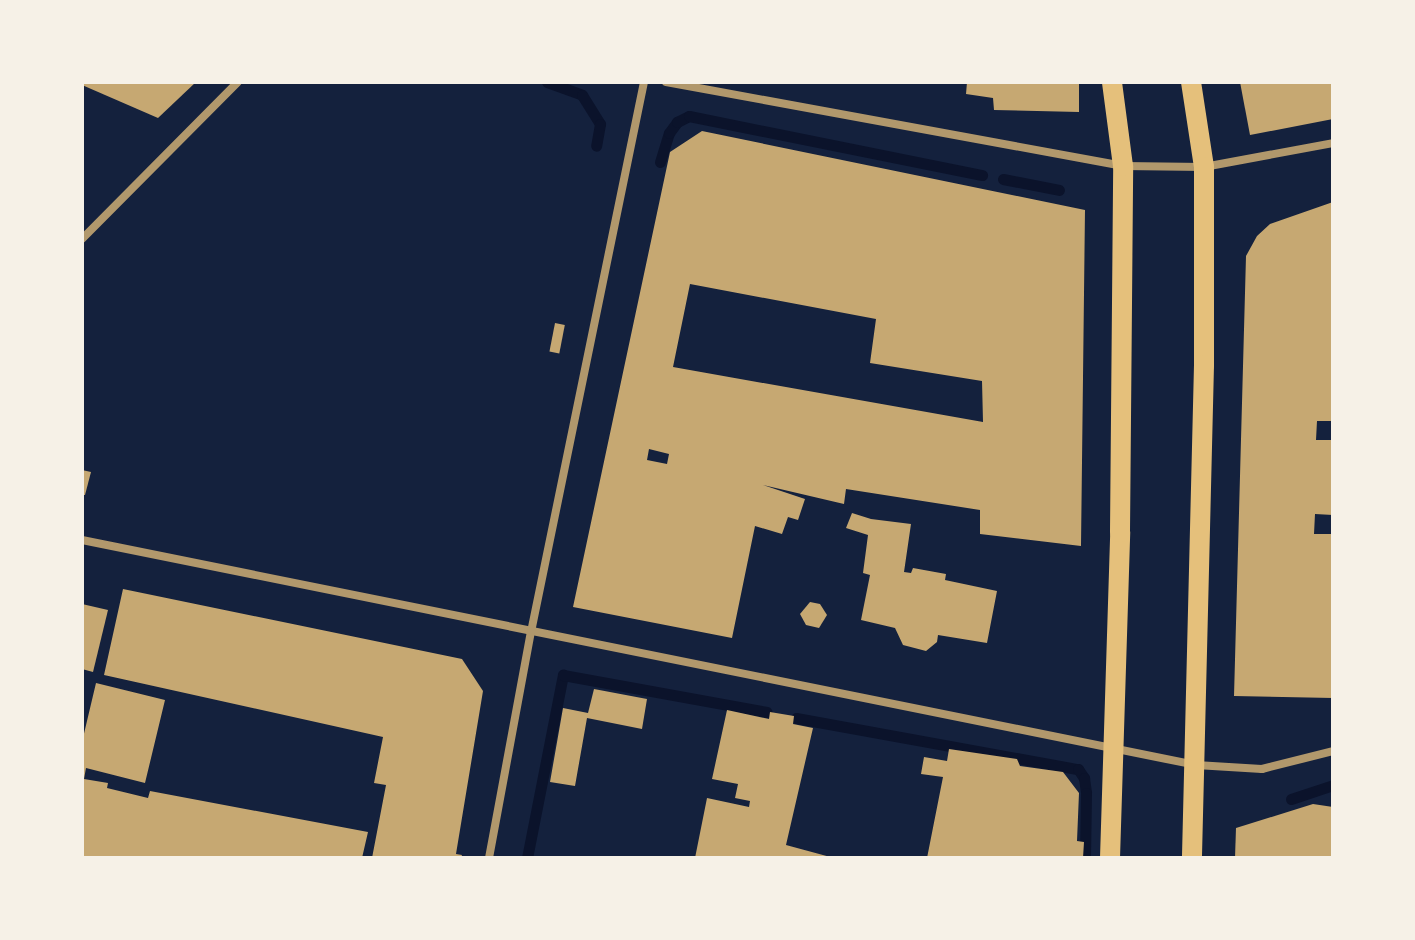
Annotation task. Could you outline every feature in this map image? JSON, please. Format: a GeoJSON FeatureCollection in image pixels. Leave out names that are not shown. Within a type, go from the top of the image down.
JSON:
{"type":"FeatureCollection","features":[{"type":"Feature","properties":{"kind":"main road"},"geometry":{"type":"LineString","coordinates":[[1110,858],[1120,532],[1123,166],[1112,82]]}},
{"type":"Feature","properties":{"kind":"main road"},"geometry":{"type":"LineString","coordinates":[[1191,82],[1204,167],[1204,365],[1192,858]]}},
{"type":"Feature","properties":{"kind":"street"},"geometry":{"type":"LineString","coordinates":[[82,239],[238,82]]}},
{"type":"Feature","properties":{"kind":"street"},"geometry":{"type":"LineString","coordinates":[[489,858],[531,632],[644,82]]}},
{"type":"Feature","properties":{"kind":"street"},"geometry":{"type":"LineString","coordinates":[[666,82],[1123,166],[1204,167],[1333,143]]}},
{"type":"Feature","properties":{"kind":"street"},"geometry":{"type":"LineString","coordinates":[[82,540],[1196,765],[1262,769],[1333,751]]}},
{"type":"Feature","properties":{"kind":"building"},"geometry":{"type":"Polygon","coordinates":[[[82,82],[196,82],[158,118],[82,85],[82,82]]]}},
{"type":"Feature","properties":{"kind":"building"},"geometry":{"type":"Polygon","coordinates":[[[967,82],[1079,82],[1079,112],[994,110],[993,98],[966,94],[967,82]]]}},
{"type":"Feature","properties":{"kind":"building"},"geometry":{"type":"Polygon","coordinates":[[[1240,82],[1333,82],[1333,119],[1250,135],[1240,82]]]}},
{"type":"Feature","properties":{"kind":"building"},"geometry":{"type":"Polygon","coordinates":[[[702,131],[1085,210],[1081,546],[980,534],[980,510],[846,489],[844,504],[763,485],[805,499],[798,520],[788,517],[782,534],[755,526],[732,638],[573,607],[670,152],[702,131]],[[690,284],[673,367],[983,422],[982,381],[870,363],[876,319],[690,284]],[[649,449],[647,460],[667,464],[669,454],[649,449]]]}},
{"type":"Feature","properties":{"kind":"building"},"geometry":{"type":"Polygon","coordinates":[[[1333,202],[1333,421],[1317,421],[1316,440],[1333,440],[1333,515],[1315,514],[1314,534],[1333,534],[1333,698],[1234,696],[1246,256],[1257,236],[1270,224],[1333,202]]]}},
{"type":"Feature","properties":{"kind":"building"},"geometry":{"type":"Polygon","coordinates":[[[555,323],[565,325],[559,353],[549,351],[555,323]]]}},
{"type":"Feature","properties":{"kind":"building"},"geometry":{"type":"Polygon","coordinates":[[[82,470],[91,472],[85,495],[82,495],[82,470]]]}},
{"type":"Feature","properties":{"kind":"building"},"geometry":{"type":"Polygon","coordinates":[[[852,513],[871,519],[911,524],[904,572],[911,573],[913,568],[946,574],[945,580],[997,591],[987,643],[938,635],[937,642],[926,651],[903,645],[895,628],[861,620],[870,575],[863,573],[868,535],[846,528],[852,513]]]}},
{"type":"Feature","properties":{"kind":"building"},"geometry":{"type":"Polygon","coordinates":[[[123,589],[462,659],[483,691],[456,854],[462,855],[461,858],[372,858],[386,785],[374,783],[383,737],[104,675],[123,589]]]}},
{"type":"Feature","properties":{"kind":"building"},"geometry":{"type":"Polygon","coordinates":[[[810,602],[820,604],[827,615],[819,628],[806,625],[800,614],[810,602]]]}},
{"type":"Feature","properties":{"kind":"building"},"geometry":{"type":"Polygon","coordinates":[[[82,604],[108,610],[93,672],[82,669],[82,604]]]}},
{"type":"Feature","properties":{"kind":"building"},"geometry":{"type":"Polygon","coordinates":[[[96,683],[165,700],[145,783],[86,768],[84,779],[108,783],[107,788],[148,798],[150,791],[368,832],[362,858],[82,858],[82,742],[96,683]]]}},
{"type":"Feature","properties":{"kind":"building"},"geometry":{"type":"Polygon","coordinates":[[[594,689],[647,699],[642,729],[587,718],[575,786],[550,782],[563,708],[588,713],[594,689]]]}},
{"type":"Feature","properties":{"kind":"building"},"geometry":{"type":"Polygon","coordinates":[[[727,710],[769,719],[770,712],[794,716],[793,724],[813,728],[786,845],[834,858],[695,858],[707,798],[749,807],[750,801],[735,798],[738,784],[712,779],[727,710]]]}},
{"type":"Feature","properties":{"kind":"building"},"geometry":{"type":"Polygon","coordinates":[[[949,749],[1017,759],[1020,766],[1063,772],[1079,793],[1077,841],[1084,842],[1083,858],[927,858],[943,777],[921,774],[924,757],[947,761],[949,749]]]}},
{"type":"Feature","properties":{"kind":"building"},"geometry":{"type":"Polygon","coordinates":[[[1313,804],[1333,807],[1333,858],[1235,858],[1236,828],[1313,804]]]}},
{"type":"Feature","properties":{"kind":"waterway"},"geometry":{"type":"LineString","coordinates":[[547,82],[582,95],[600,124],[596,146]]}},
{"type":"Feature","properties":{"kind":"waterway"},"geometry":{"type":"LineString","coordinates":[[660,162],[669,133],[677,122],[689,116],[982,175]]}},
{"type":"Feature","properties":{"kind":"waterway"},"geometry":{"type":"LineString","coordinates":[[1003,179],[1059,190]]}},
{"type":"Feature","properties":{"kind":"waterway"},"geometry":{"type":"LineString","coordinates":[[527,858],[563,675],[767,712]]}},
{"type":"Feature","properties":{"kind":"waterway"},"geometry":{"type":"LineString","coordinates":[[796,718],[1078,769],[1084,778],[1086,793],[1085,858]]}},
{"type":"Feature","properties":{"kind":"waterway"},"geometry":{"type":"LineString","coordinates":[[1291,799],[1333,785]]}}]}
